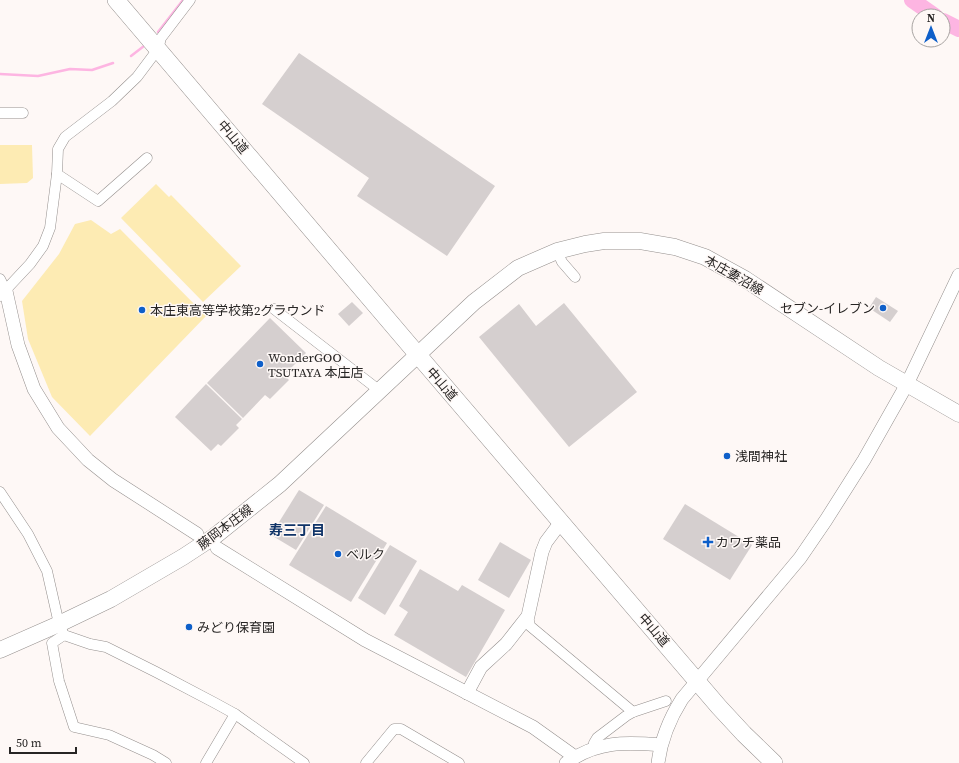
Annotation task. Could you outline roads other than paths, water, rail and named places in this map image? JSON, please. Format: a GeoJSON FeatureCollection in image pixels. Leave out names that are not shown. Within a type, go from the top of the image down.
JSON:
{"type":"FeatureCollection","features":[{"type":"Feature","properties":{"kind":"highway","name":"中山道"},"geometry":{"type":"LineString","coordinates":[[116,0],[418,356],[697,680],[744,734],[774,763]]}},
{"type":"Feature","properties":{"kind":"main road","name":"本庄妻沼線"},"geometry":{"type":"LineString","coordinates":[[418,356],[474,302],[518,268],[556,251],[585,244],[604,241],[640,241],[675,247],[705,257],[745,279],[878,368],[959,414]]}},
{"type":"Feature","properties":{"kind":"main road","name":"藤岡本庄線"},"geometry":{"type":"LineString","coordinates":[[0,650],[62,630],[215,536],[280,484],[418,356]]}},
{"type":"Feature","properties":{"kind":"street"},"geometry":{"type":"LineString","coordinates":[[3,294],[30,264],[43,246],[50,228],[57,174],[58,149],[65,137],[112,101],[137,77],[158,49],[161,38],[190,0]]}},
{"type":"Feature","properties":{"kind":"street"},"geometry":{"type":"LineString","coordinates":[[0,114],[23,113]]}},
{"type":"Feature","properties":{"kind":"street"},"geometry":{"type":"LineString","coordinates":[[57,174],[98,201],[147,158]]}},
{"type":"Feature","properties":{"kind":"street"},"geometry":{"type":"LineString","coordinates":[[556,251],[562,262],[575,277]]}},
{"type":"Feature","properties":{"kind":"street"},"geometry":{"type":"LineString","coordinates":[[658,761],[661,745],[676,708],[689,689],[712,665],[800,558],[864,460],[907,384],[959,276]]}},
{"type":"Feature","properties":{"kind":"street"},"geometry":{"type":"LineString","coordinates":[[0,279],[18,345],[34,389],[58,428],[88,460],[108,476],[197,534]]}},
{"type":"Feature","properties":{"kind":"street"},"geometry":{"type":"LineString","coordinates":[[274,309],[380,391]]}},
{"type":"Feature","properties":{"kind":"street"},"geometry":{"type":"LineString","coordinates":[[0,492],[28,534],[47,571],[62,630]]}},
{"type":"Feature","properties":{"kind":"street"},"geometry":{"type":"LineString","coordinates":[[561,522],[546,542],[542,552],[528,616],[530,626],[633,712]]}},
{"type":"Feature","properties":{"kind":"street"},"geometry":{"type":"LineString","coordinates":[[217,548],[366,640],[533,727],[571,760],[594,748],[615,744],[661,745]]}},
{"type":"Feature","properties":{"kind":"street"},"geometry":{"type":"LineString","coordinates":[[468,693],[481,667],[506,644],[528,616]]}},
{"type":"Feature","properties":{"kind":"street"},"geometry":{"type":"LineString","coordinates":[[62,630],[110,649],[235,714],[304,763]]}},
{"type":"Feature","properties":{"kind":"street"},"geometry":{"type":"LineString","coordinates":[[62,630],[52,643],[59,681],[74,727],[109,735],[153,755],[166,763]]}},
{"type":"Feature","properties":{"kind":"street"},"geometry":{"type":"LineString","coordinates":[[594,748],[594,743],[597,738],[633,712],[666,701]]}},
{"type":"Feature","properties":{"kind":"street"},"geometry":{"type":"LineString","coordinates":[[206,763],[235,714]]}},
{"type":"Feature","properties":{"kind":"street"},"geometry":{"type":"LineString","coordinates":[[366,763],[394,729],[401,729],[459,763]]}},
{"type":"Feature","properties":{"kind":"waterway"},"geometry":{"type":"LineString","coordinates":[[158,32],[183,0]]}},
{"type":"Feature","properties":{"kind":"waterway"},"geometry":{"type":"LineString","coordinates":[[912,0],[924,8]]}},
{"type":"Feature","properties":{"kind":"waterway"},"geometry":{"type":"LineString","coordinates":[[951,25],[959,29]]}},
{"type":"Feature","properties":{"kind":"waterway"},"geometry":{"type":"LineString","coordinates":[[131,56],[144,46]]}},
{"type":"Feature","properties":{"kind":"waterway"},"geometry":{"type":"LineString","coordinates":[[0,74],[38,76],[70,69],[92,70],[113,63]]}},
{"type":"Feature","properties":{"kind":"place","name":"セブン-イレブン"},"geometry":{"type":"Point","coordinates":[883,308]}},
{"type":"Feature","properties":{"kind":"place","name":"本庄東高等学校第2グラウンド"},"geometry":{"type":"Point","coordinates":[142,310]}},
{"type":"Feature","properties":{"kind":"place","name":"WonderGOO TSUTAYA 本庄店"},"geometry":{"type":"Point","coordinates":[260,364]}},
{"type":"Feature","properties":{"kind":"place","name":"浅間神社"},"geometry":{"type":"Point","coordinates":[727,456]}},
{"type":"Feature","properties":{"kind":"place","name":"カワチ薬品"},"geometry":{"type":"Point","coordinates":[708,542]}},
{"type":"Feature","properties":{"kind":"place","name":"ベルク"},"geometry":{"type":"Point","coordinates":[338,554]}},
{"type":"Feature","properties":{"kind":"place","name":"みどり保育園"},"geometry":{"type":"Point","coordinates":[189,627]}},
{"type":"Feature","properties":{"kind":"district","name":"寿三丁目"},"geometry":{"type":"Point","coordinates":[297,530]}}]}
